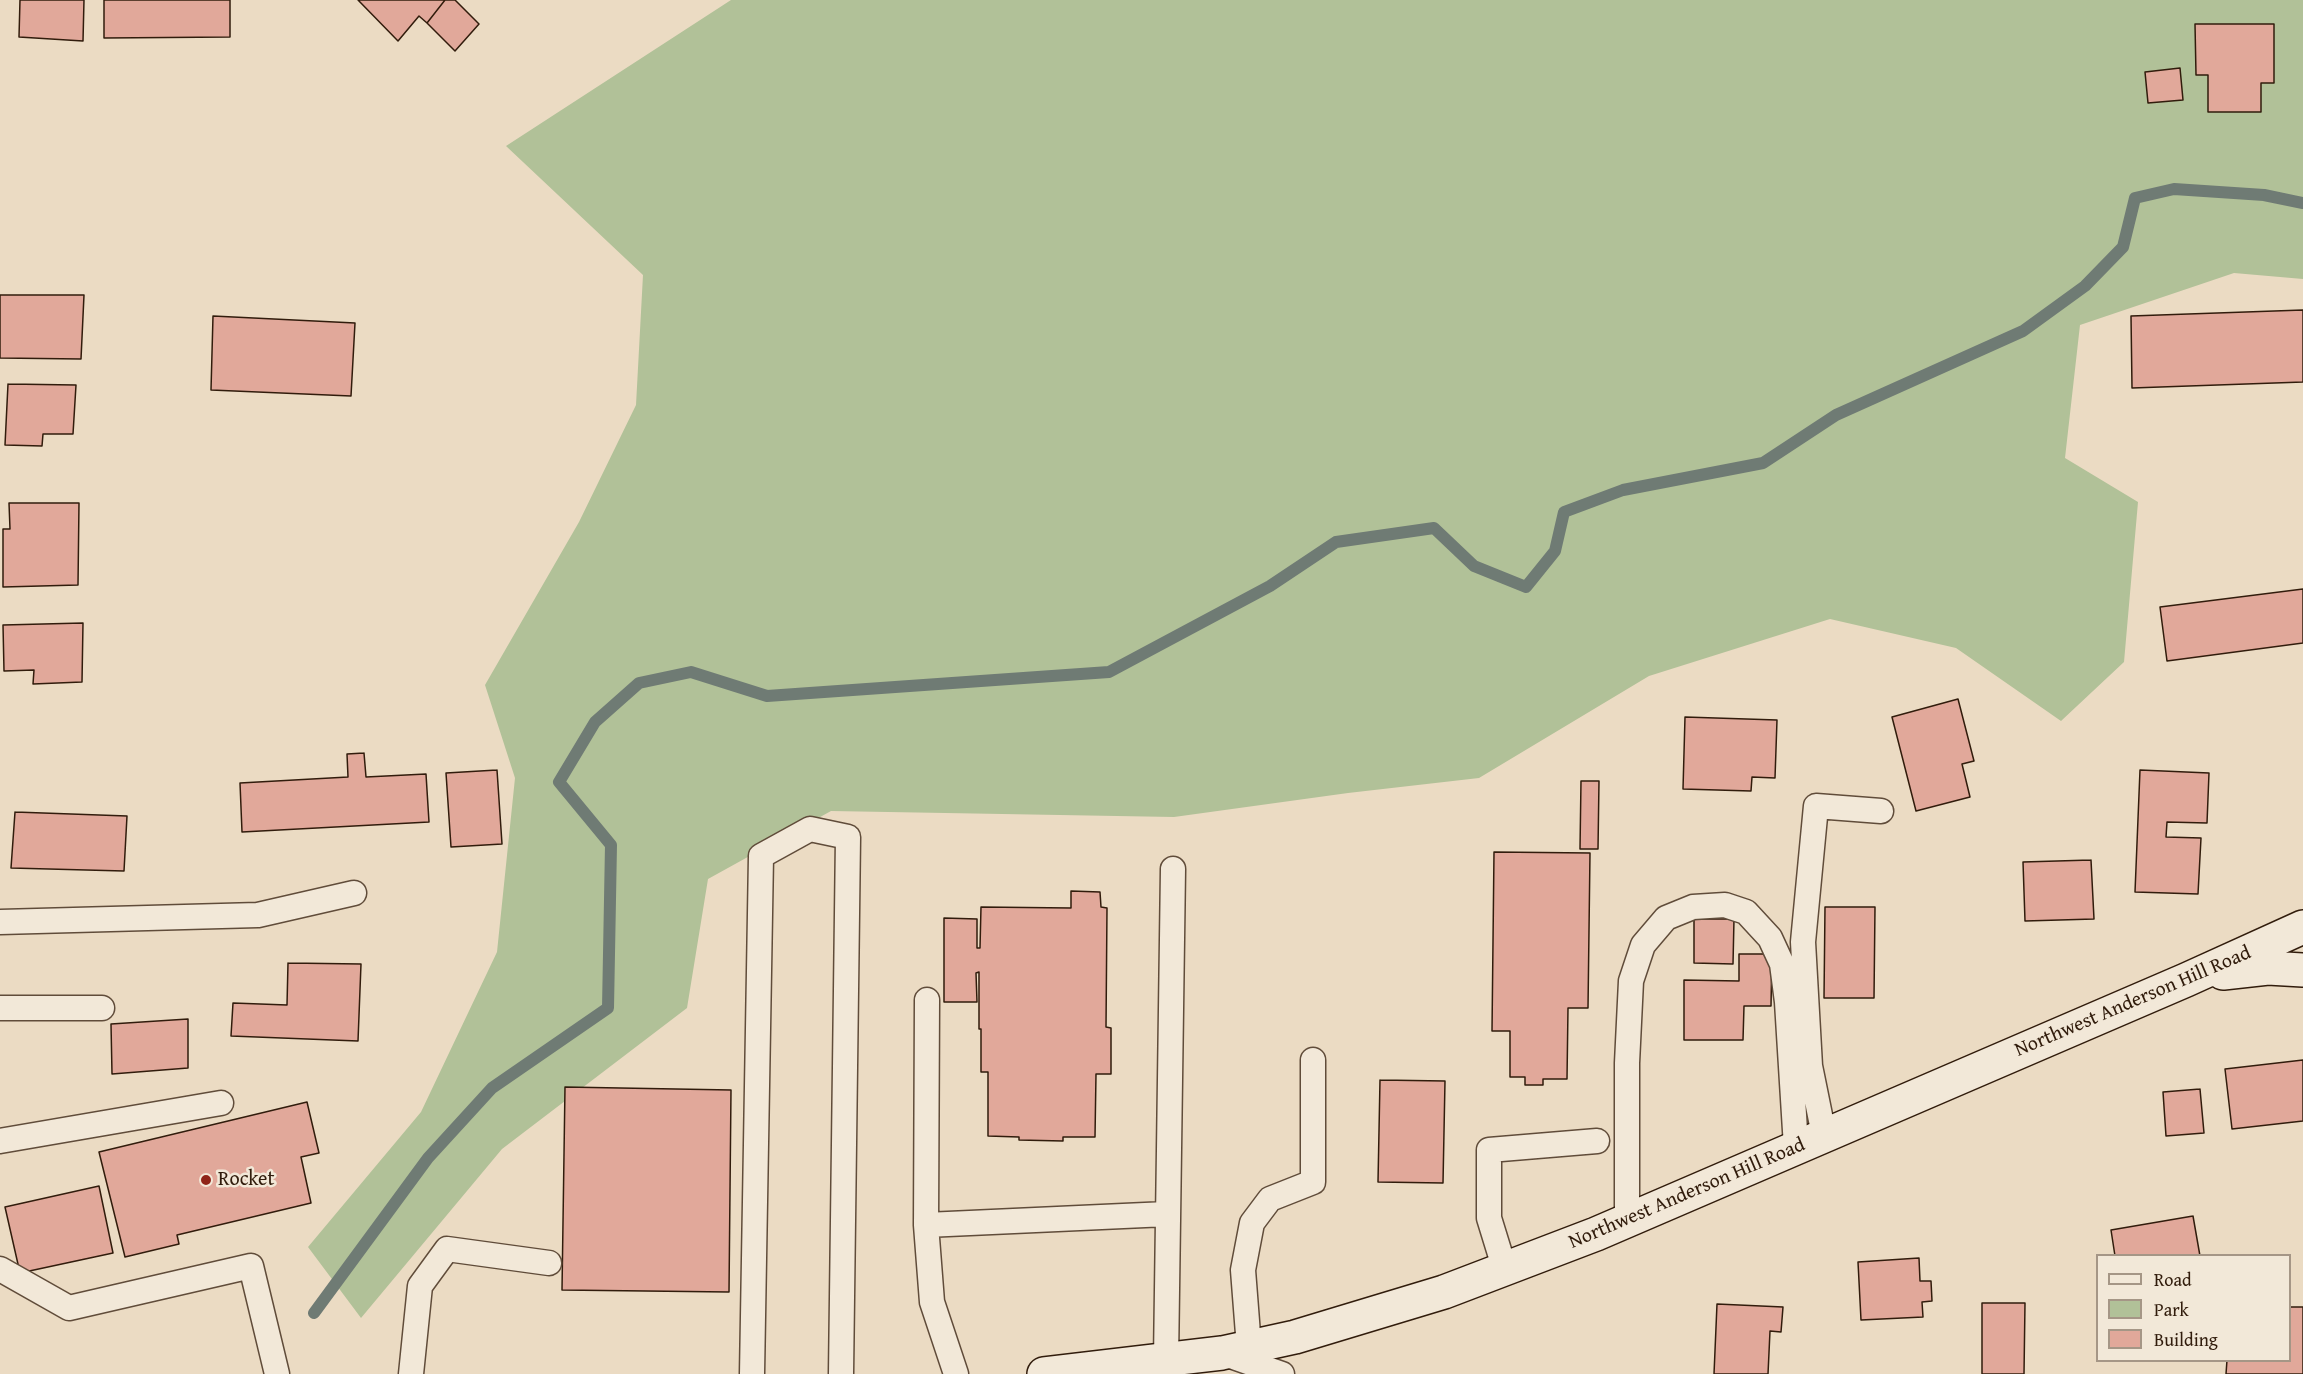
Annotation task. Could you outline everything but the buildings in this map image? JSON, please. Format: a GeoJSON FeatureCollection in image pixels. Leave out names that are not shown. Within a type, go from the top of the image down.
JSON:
{"type":"FeatureCollection","features":[{"type":"Feature","properties":{"kind":"main road","name":"Northwest Anderson Hill Road"},"geometry":{"type":"LineString","coordinates":[[1044,1374],[1146,1366],[1236,1350],[1365,1317],[1444,1292],[1627,1221],[2186,980],[2303,927]]}},
{"type":"Feature","properties":{"kind":"main road"},"geometry":{"type":"LineString","coordinates":[[2186,980],[2231,971],[2268,968],[2303,970]]}},
{"type":"Feature","properties":{"kind":"lane"},"geometry":{"type":"LineString","coordinates":[[1810,1141],[1810,1066],[1803,942],[1816,806],[1881,811]]}},
{"type":"Feature","properties":{"kind":"lane"},"geometry":{"type":"LineString","coordinates":[[752,1374],[761,856],[810,830],[848,837],[841,1374]]}},
{"type":"Feature","properties":{"kind":"lane"},"geometry":{"type":"LineString","coordinates":[[1146,1366],[1167,1214],[1173,869]]}},
{"type":"Feature","properties":{"kind":"lane"},"geometry":{"type":"LineString","coordinates":[[0,922],[258,915],[354,893]]}},
{"type":"Feature","properties":{"kind":"lane"},"geometry":{"type":"LineString","coordinates":[[1627,1221],[1627,1063],[1631,981],[1643,945],[1666,918],[1693,907],[1725,905],[1746,912],[1770,938],[1782,964],[1810,1141]]}},
{"type":"Feature","properties":{"kind":"lane"},"geometry":{"type":"LineString","coordinates":[[927,1000],[926,1225],[932,1302],[956,1374]]}},
{"type":"Feature","properties":{"kind":"lane"},"geometry":{"type":"LineString","coordinates":[[0,1008],[102,1008]]}},
{"type":"Feature","properties":{"kind":"lane"},"geometry":{"type":"LineString","coordinates":[[1282,1374],[1236,1350],[1243,1270],[1252,1223],[1270,1199],[1313,1182],[1313,1060]]}},
{"type":"Feature","properties":{"kind":"lane"},"geometry":{"type":"LineString","coordinates":[[0,1141],[221,1103]]}},
{"type":"Feature","properties":{"kind":"lane"},"geometry":{"type":"LineString","coordinates":[[1505,1270],[1489,1218],[1489,1150],[1597,1141]]}},
{"type":"Feature","properties":{"kind":"lane"},"geometry":{"type":"LineString","coordinates":[[926,1225],[1167,1214]]}},
{"type":"Feature","properties":{"kind":"lane"},"geometry":{"type":"LineString","coordinates":[[411,1374],[420,1286],[447,1249],[549,1263]]}},
{"type":"Feature","properties":{"kind":"lane"},"geometry":{"type":"LineString","coordinates":[[0,1269],[69,1308],[251,1266],[277,1374]]}},
{"type":"Feature","properties":{"kind":"green space"},"geometry":{"type":"Polygon","coordinates":[[[731,0],[2303,0],[2303,279],[2234,273],[2080,325],[2065,458],[2138,502],[2124,662],[2061,721],[1956,648],[1830,619],[1649,676],[1479,778],[1174,817],[831,811],[708,879],[687,1008],[502,1149],[361,1318],[308,1247],[421,1112],[497,952],[515,778],[485,685],[579,522],[636,405],[643,275],[506,146],[731,0]]]}},
{"type":"Feature","properties":{"kind":"waterway"},"geometry":{"type":"LineString","coordinates":[[314,1313],[428,1158],[492,1088],[608,1008],[611,845],[559,782],[595,722],[639,683],[691,672],[767,696],[1109,672],[1270,586],[1336,542],[1434,528],[1474,566],[1526,587],[1555,551],[1564,512],[1623,490],[1763,463],[1836,415],[2023,331],[2085,286],[2123,247],[2135,198],[2174,189],[2264,195],[2303,203]]}},
{"type":"Feature","properties":{"kind":"place","name":"Rocket"},"geometry":{"type":"Point","coordinates":[206,1180]}}]}
